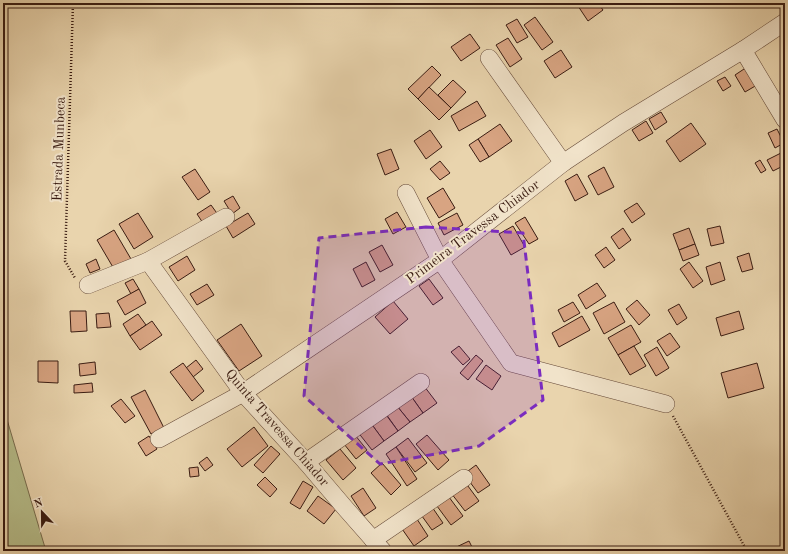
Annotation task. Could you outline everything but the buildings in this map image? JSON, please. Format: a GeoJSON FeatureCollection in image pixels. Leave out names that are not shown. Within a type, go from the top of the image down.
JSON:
{"type":"FeatureCollection","features":[{"type":"Feature","properties":{"kind":"street","name":"Primeira Travessa Chiador"},"geometry":{"type":"LineString","coordinates":[[158,439],[243,393],[440,260],[563,163],[623,123],[743,50],[785,22]]}},
{"type":"Feature","properties":{"kind":"street"},"geometry":{"type":"LineString","coordinates":[[743,50],[785,120]]}},
{"type":"Feature","properties":{"kind":"street"},"geometry":{"type":"LineString","coordinates":[[489,58],[563,163]]}},
{"type":"Feature","properties":{"kind":"street"},"geometry":{"type":"LineString","coordinates":[[406,193],[440,260],[511,363],[666,404]]}},
{"type":"Feature","properties":{"kind":"street"},"geometry":{"type":"LineString","coordinates":[[88,286],[148,261],[226,217]]}},
{"type":"Feature","properties":{"kind":"street","name":"Quinta Travessa Chiador"},"geometry":{"type":"LineString","coordinates":[[148,261],[243,393],[306,462],[378,546]]}},
{"type":"Feature","properties":{"kind":"street"},"geometry":{"type":"LineString","coordinates":[[306,462],[421,382]]}},
{"type":"Feature","properties":{"kind":"street"},"geometry":{"type":"LineString","coordinates":[[378,546],[464,478]]}},
{"type":"Feature","properties":{"kind":"path","name":"Estrada Munbeca"},"geometry":{"type":"LineString","coordinates":[[73,3],[66,261],[75,277],[88,286]]}},
{"type":"Feature","properties":{"kind":"path"},"geometry":{"type":"LineString","coordinates":[[666,404],[747,551]]}},
{"type":"Feature","properties":{"kind":"highlighted area"},"geometry":{"type":"Polygon","coordinates":[[[426,227],[523,233],[543,400],[479,446],[380,464],[304,396],[319,238],[426,227]]]}},
{"type":"Feature","properties":{"kind":"green space"},"geometry":{"type":"Polygon","coordinates":[[[3,406],[46,551],[3,551],[3,406]]]}}]}
